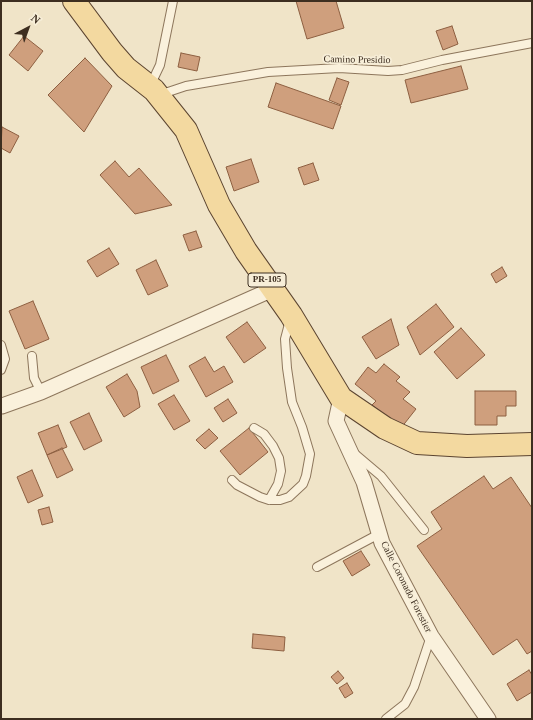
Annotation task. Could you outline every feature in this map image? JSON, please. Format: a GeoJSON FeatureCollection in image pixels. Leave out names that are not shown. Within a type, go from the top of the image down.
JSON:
{"type":"FeatureCollection","features":[{"type":"Feature","properties":{"kind":"main road","name":"PR-105"},"geometry":{"type":"LineString","coordinates":[[74,1],[112,52],[126,68],[154,91],[186,130],[219,205],[246,251],[291,315],[341,398],[385,428],[417,443],[467,446],[532,444]]}},
{"type":"Feature","properties":{"kind":"street"},"geometry":{"type":"LineString","coordinates":[[1,406],[41,392],[273,289]]}},
{"type":"Feature","properties":{"kind":"street","name":"Calle Coronado Forestier"},"geometry":{"type":"LineString","coordinates":[[341,398],[336,421],[351,450],[364,482],[379,534],[397,573],[431,636],[484,717]]}},
{"type":"Feature","properties":{"kind":"lane"},"geometry":{"type":"LineString","coordinates":[[154,91],[173,1]]}},
{"type":"Feature","properties":{"kind":"lane","name":"Camino Presidio"},"geometry":{"type":"LineString","coordinates":[[154,91],[268,72],[339,68],[388,71],[402,70],[442,60],[532,43]]}},
{"type":"Feature","properties":{"kind":"lane"},"geometry":{"type":"LineString","coordinates":[[232,480],[243,489],[269,500],[280,500],[289,497],[303,484],[309,467],[310,454],[308,442],[289,391],[285,339],[291,315]]}},
{"type":"Feature","properties":{"kind":"lane"},"geometry":{"type":"LineString","coordinates":[[1,345],[5,359],[1,370]]}},
{"type":"Feature","properties":{"kind":"lane"},"geometry":{"type":"LineString","coordinates":[[32,356],[34,378],[41,392]]}},
{"type":"Feature","properties":{"kind":"lane"},"geometry":{"type":"LineString","coordinates":[[254,428],[264,434],[273,446],[279,458],[281,471],[278,484],[269,500]]}},
{"type":"Feature","properties":{"kind":"lane"},"geometry":{"type":"LineString","coordinates":[[351,450],[381,476],[424,530]]}},
{"type":"Feature","properties":{"kind":"lane"},"geometry":{"type":"LineString","coordinates":[[317,567],[379,534]]}},
{"type":"Feature","properties":{"kind":"lane"},"geometry":{"type":"LineString","coordinates":[[386,719],[404,704],[414,687],[431,636]]}},
{"type":"Feature","properties":{"kind":"building"},"geometry":{"type":"Polygon","coordinates":[[[296,1],[336,1],[344,28],[307,39],[296,1]]]}},
{"type":"Feature","properties":{"kind":"building"},"geometry":{"type":"Polygon","coordinates":[[[452,26],[458,44],[443,50],[436,31],[452,26]]]}},
{"type":"Feature","properties":{"kind":"building"},"geometry":{"type":"Polygon","coordinates":[[[24,36],[43,51],[28,71],[9,55],[24,36]]]}},
{"type":"Feature","properties":{"kind":"building"},"geometry":{"type":"Polygon","coordinates":[[[181,53],[200,57],[197,71],[178,67],[181,53]]]}},
{"type":"Feature","properties":{"kind":"building"},"geometry":{"type":"Polygon","coordinates":[[[85,58],[112,86],[84,132],[48,95],[85,58]]]}},
{"type":"Feature","properties":{"kind":"building"},"geometry":{"type":"Polygon","coordinates":[[[461,66],[468,89],[411,103],[405,80],[461,66]]]}},
{"type":"Feature","properties":{"kind":"building"},"geometry":{"type":"Polygon","coordinates":[[[337,78],[349,82],[341,105],[329,100],[337,78]]]}},
{"type":"Feature","properties":{"kind":"building"},"geometry":{"type":"Polygon","coordinates":[[[276,83],[341,106],[333,129],[268,107],[276,83]]]}},
{"type":"Feature","properties":{"kind":"building"},"geometry":{"type":"Polygon","coordinates":[[[2,127],[19,136],[10,153],[1,148],[2,127]]]}},
{"type":"Feature","properties":{"kind":"building"},"geometry":{"type":"Polygon","coordinates":[[[251,159],[259,182],[234,191],[226,167],[251,159]]]}},
{"type":"Feature","properties":{"kind":"building"},"geometry":{"type":"Polygon","coordinates":[[[115,161],[129,177],[139,168],[172,205],[135,214],[100,175],[115,161]]]}},
{"type":"Feature","properties":{"kind":"building"},"geometry":{"type":"Polygon","coordinates":[[[313,163],[319,180],[304,185],[298,168],[313,163]]]}},
{"type":"Feature","properties":{"kind":"building"},"geometry":{"type":"Polygon","coordinates":[[[196,231],[202,247],[189,251],[183,235],[196,231]]]}},
{"type":"Feature","properties":{"kind":"building"},"geometry":{"type":"Polygon","coordinates":[[[109,248],[119,264],[97,277],[87,261],[109,248]]]}},
{"type":"Feature","properties":{"kind":"building"},"geometry":{"type":"Polygon","coordinates":[[[156,260],[168,286],[148,295],[136,270],[156,260]]]}},
{"type":"Feature","properties":{"kind":"building"},"geometry":{"type":"Polygon","coordinates":[[[502,267],[507,276],[496,283],[491,274],[502,267]]]}},
{"type":"Feature","properties":{"kind":"building"},"geometry":{"type":"Polygon","coordinates":[[[33,301],[49,339],[25,349],[9,311],[33,301]]]}},
{"type":"Feature","properties":{"kind":"building"},"geometry":{"type":"Polygon","coordinates":[[[436,304],[454,327],[420,355],[407,327],[436,304]]]}},
{"type":"Feature","properties":{"kind":"building"},"geometry":{"type":"Polygon","coordinates":[[[391,319],[399,345],[376,359],[362,337],[391,319]]]}},
{"type":"Feature","properties":{"kind":"building"},"geometry":{"type":"Polygon","coordinates":[[[247,322],[266,348],[244,363],[226,337],[247,322]]]}},
{"type":"Feature","properties":{"kind":"building"},"geometry":{"type":"Polygon","coordinates":[[[461,328],[485,355],[457,379],[434,352],[461,328]]]}},
{"type":"Feature","properties":{"kind":"building"},"geometry":{"type":"Polygon","coordinates":[[[166,355],[179,381],[153,394],[141,367],[166,355]]]}},
{"type":"Feature","properties":{"kind":"building"},"geometry":{"type":"Polygon","coordinates":[[[205,357],[214,372],[224,366],[233,382],[206,397],[189,366],[205,357]]]}},
{"type":"Feature","properties":{"kind":"building"},"geometry":{"type":"Polygon","coordinates":[[[384,364],[400,377],[396,381],[410,392],[403,399],[416,409],[401,428],[372,405],[376,401],[355,384],[368,367],[376,373],[384,364]]]}},
{"type":"Feature","properties":{"kind":"building"},"geometry":{"type":"Polygon","coordinates":[[[127,374],[137,391],[140,407],[124,417],[106,387],[127,374]]]}},
{"type":"Feature","properties":{"kind":"building"},"geometry":{"type":"Polygon","coordinates":[[[475,391],[516,391],[516,406],[506,406],[506,416],[497,416],[497,425],[475,425],[475,391]]]}},
{"type":"Feature","properties":{"kind":"building"},"geometry":{"type":"Polygon","coordinates":[[[174,395],[190,421],[174,430],[158,404],[174,395]]]}},
{"type":"Feature","properties":{"kind":"building"},"geometry":{"type":"Polygon","coordinates":[[[228,399],[237,413],[223,422],[214,408],[228,399]]]}},
{"type":"Feature","properties":{"kind":"building"},"geometry":{"type":"Polygon","coordinates":[[[89,413],[102,441],[84,450],[70,422],[89,413]]]}},
{"type":"Feature","properties":{"kind":"building"},"geometry":{"type":"Polygon","coordinates":[[[58,425],[67,447],[47,455],[38,433],[58,425]]]}},
{"type":"Feature","properties":{"kind":"building"},"geometry":{"type":"Polygon","coordinates":[[[249,428],[268,452],[240,475],[220,451],[249,428]]]}},
{"type":"Feature","properties":{"kind":"building"},"geometry":{"type":"Polygon","coordinates":[[[209,429],[218,438],[205,449],[196,440],[209,429]]]}},
{"type":"Feature","properties":{"kind":"building"},"geometry":{"type":"Polygon","coordinates":[[[62,448],[73,470],[57,478],[47,455],[62,448]]]}},
{"type":"Feature","properties":{"kind":"building"},"geometry":{"type":"Polygon","coordinates":[[[32,470],[43,496],[28,503],[17,477],[32,470]]]}},
{"type":"Feature","properties":{"kind":"building"},"geometry":{"type":"Polygon","coordinates":[[[484,476],[493,489],[511,477],[532,508],[532,651],[527,654],[517,639],[493,655],[417,546],[442,529],[431,512],[484,476]]]}},
{"type":"Feature","properties":{"kind":"building"},"geometry":{"type":"Polygon","coordinates":[[[49,507],[53,522],[42,525],[38,510],[49,507]]]}},
{"type":"Feature","properties":{"kind":"building"},"geometry":{"type":"Polygon","coordinates":[[[361,551],[370,565],[352,576],[343,561],[361,551]]]}},
{"type":"Feature","properties":{"kind":"building"},"geometry":{"type":"Polygon","coordinates":[[[253,634],[285,637],[284,651],[252,648],[253,634]]]}},
{"type":"Feature","properties":{"kind":"building"},"geometry":{"type":"Polygon","coordinates":[[[529,670],[532,675],[532,692],[517,701],[507,684],[529,670]]]}},
{"type":"Feature","properties":{"kind":"building"},"geometry":{"type":"Polygon","coordinates":[[[338,671],[344,678],[337,684],[331,677],[338,671]]]}},
{"type":"Feature","properties":{"kind":"building"},"geometry":{"type":"Polygon","coordinates":[[[347,683],[353,693],[345,698],[339,688],[347,683]]]}}]}
